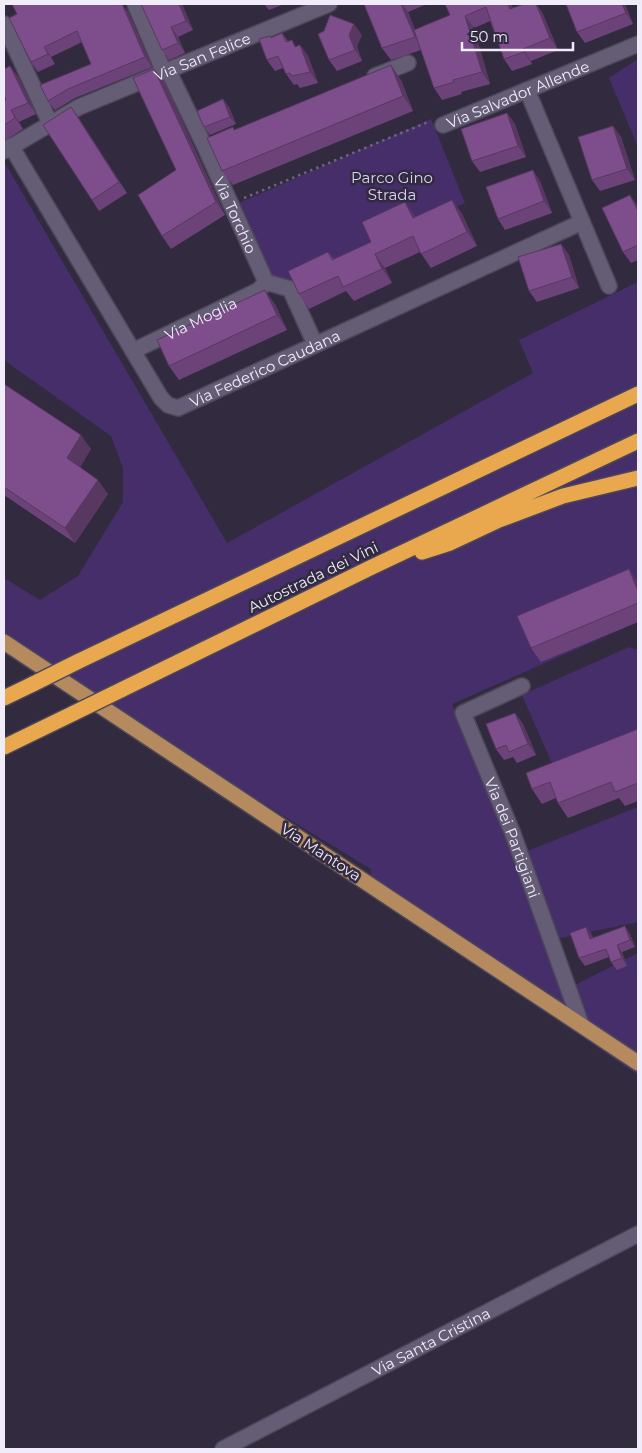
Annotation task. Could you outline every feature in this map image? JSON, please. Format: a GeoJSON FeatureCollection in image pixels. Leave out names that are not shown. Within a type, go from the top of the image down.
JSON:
{"type":"FeatureCollection","features":[{"type":"Feature","properties":{"kind":"highway","name":"Autostrada dei Vini"},"geometry":{"type":"LineString","coordinates":[[4,698],[638,394]]}},
{"type":"Feature","properties":{"kind":"highway","name":"Autostrada dei Vini"},"geometry":{"type":"LineString","coordinates":[[4,747],[372,567],[638,441]]}},
{"type":"Feature","properties":{"kind":"highway"},"geometry":{"type":"LineString","coordinates":[[372,567],[450,543],[500,520],[563,496],[638,478]]}},
{"type":"Feature","properties":{"kind":"main road","name":"Via Mantova"},"geometry":{"type":"LineString","coordinates":[[4,642],[638,1063]]}},
{"type":"Feature","properties":{"kind":"street","name":"Via Torchio"},"geometry":{"type":"LineString","coordinates":[[136,4],[166,71],[210,145],[231,203],[266,282]]}},
{"type":"Feature","properties":{"kind":"street","name":"Via San Felice"},"geometry":{"type":"LineString","coordinates":[[7,148],[79,107],[329,4]]}},
{"type":"Feature","properties":{"kind":"street"},"geometry":{"type":"LineString","coordinates":[[4,24],[50,123]]}},
{"type":"Feature","properties":{"kind":"street","name":"Via Salvador Allende"},"geometry":{"type":"LineString","coordinates":[[443,125],[638,44]]}},
{"type":"Feature","properties":{"kind":"street"},"geometry":{"type":"LineString","coordinates":[[362,82],[408,62]]}},
{"type":"Feature","properties":{"kind":"street"},"geometry":{"type":"LineString","coordinates":[[527,90],[609,286]]}},
{"type":"Feature","properties":{"kind":"street","name":"Via Federico Caudana"},"geometry":{"type":"LineString","coordinates":[[7,148],[161,398],[168,405],[178,408],[582,222]]}},
{"type":"Feature","properties":{"kind":"street"},"geometry":{"type":"LineString","coordinates":[[266,282],[290,289],[315,344]]}},
{"type":"Feature","properties":{"kind":"street","name":"Via Moglia"},"geometry":{"type":"LineString","coordinates":[[133,351],[259,290],[266,282]]}},
{"type":"Feature","properties":{"kind":"street"},"geometry":{"type":"LineString","coordinates":[[604,486],[638,472]]}},
{"type":"Feature","properties":{"kind":"street","name":"Via dei Partigiani"},"geometry":{"type":"LineString","coordinates":[[522,686],[463,713],[514,834],[581,1024]]}},
{"type":"Feature","properties":{"kind":"street","name":"Via Santa Cristina"},"geometry":{"type":"LineString","coordinates":[[223,1449],[638,1234]]}},
{"type":"Feature","properties":{"kind":"path","name":"Via Salvador Allende"},"geometry":{"type":"LineString","coordinates":[[231,203],[430,122],[443,125]]}},
{"type":"Feature","properties":{"kind":"green space"},"geometry":{"type":"Polygon","coordinates":[[[638,59],[638,147],[609,78],[638,59]]]}},
{"type":"Feature","properties":{"kind":"green space","name":"Parco Gino Strada"},"geometry":{"type":"Polygon","coordinates":[[[431,119],[465,203],[273,287],[232,206],[431,119]]]}},
{"type":"Feature","properties":{"kind":"green space"},"geometry":{"type":"Polygon","coordinates":[[[6,165],[227,543],[533,373],[519,340],[638,282],[638,622],[452,704],[489,790],[525,852],[638,807],[638,922],[556,939],[573,986],[638,953],[638,1075],[371,891],[371,869],[152,736],[4,634],[4,578],[40,600],[78,576],[123,502],[123,468],[111,436],[4,360],[4,167],[6,165]]]}},
{"type":"Feature","properties":{"kind":"green space"},"geometry":{"type":"Polygon","coordinates":[[[629,647],[638,650],[638,732],[554,768],[522,695],[629,647]]]}},
{"type":"Feature","properties":{"kind":"building"},"geometry":{"type":"Polygon","coordinates":[[[12,4],[122,4],[145,57],[68,89],[48,101],[40,85],[91,64],[77,31],[44,47],[48,54],[31,62],[9,18],[17,14],[12,4]]]}},
{"type":"Feature","properties":{"kind":"building"},"geometry":{"type":"Polygon","coordinates":[[[141,4],[179,4],[186,21],[171,27],[178,43],[162,50],[141,4]]]}},
{"type":"Feature","properties":{"kind":"building"},"geometry":{"type":"Polygon","coordinates":[[[364,4],[401,4],[415,37],[382,48],[364,4]]]}},
{"type":"Feature","properties":{"kind":"building"},"geometry":{"type":"Polygon","coordinates":[[[445,4],[508,4],[510,9],[524,4],[536,4],[550,38],[523,49],[524,52],[504,59],[486,7],[465,16],[482,72],[453,80],[454,82],[434,88],[414,30],[450,15],[445,4]]]}},
{"type":"Feature","properties":{"kind":"building"},"geometry":{"type":"Polygon","coordinates":[[[566,4],[622,4],[626,13],[577,32],[566,4]]]}},
{"type":"Feature","properties":{"kind":"building"},"geometry":{"type":"Polygon","coordinates":[[[330,15],[354,24],[349,35],[355,50],[329,60],[318,34],[324,31],[330,15]]]}},
{"type":"Feature","properties":{"kind":"building"},"geometry":{"type":"Polygon","coordinates":[[[282,33],[286,42],[292,40],[295,47],[300,45],[310,72],[292,76],[290,73],[286,74],[278,56],[267,60],[259,39],[270,36],[271,38],[282,33]]]}},
{"type":"Feature","properties":{"kind":"building"},"geometry":{"type":"Polygon","coordinates":[[[391,65],[403,96],[222,171],[207,138],[233,127],[234,130],[391,65]]]}},
{"type":"Feature","properties":{"kind":"building"},"geometry":{"type":"Polygon","coordinates":[[[10,66],[28,103],[11,110],[15,118],[4,125],[4,101],[6,100],[4,94],[4,69],[10,66]]]}},
{"type":"Feature","properties":{"kind":"building"},"geometry":{"type":"Polygon","coordinates":[[[154,69],[216,202],[162,236],[138,195],[176,170],[133,78],[154,69]]]}},
{"type":"Feature","properties":{"kind":"building"},"geometry":{"type":"Polygon","coordinates":[[[223,99],[230,117],[204,127],[197,111],[223,99]]]}},
{"type":"Feature","properties":{"kind":"building"},"geometry":{"type":"Polygon","coordinates":[[[71,107],[119,182],[92,200],[43,125],[71,107]]]}},
{"type":"Feature","properties":{"kind":"building"},"geometry":{"type":"Polygon","coordinates":[[[507,113],[518,146],[472,161],[461,129],[507,113]]]}},
{"type":"Feature","properties":{"kind":"building"},"geometry":{"type":"Polygon","coordinates":[[[613,126],[627,169],[592,180],[578,137],[613,126]]]}},
{"type":"Feature","properties":{"kind":"building"},"geometry":{"type":"Polygon","coordinates":[[[533,170],[544,201],[498,219],[486,187],[533,170]]]}},
{"type":"Feature","properties":{"kind":"building"},"geometry":{"type":"Polygon","coordinates":[[[630,195],[638,211],[638,245],[623,252],[602,208],[630,195]]]}},
{"type":"Feature","properties":{"kind":"building"},"geometry":{"type":"Polygon","coordinates":[[[452,200],[467,232],[421,254],[413,236],[375,254],[382,269],[343,287],[338,276],[299,294],[288,271],[328,252],[332,260],[371,242],[362,222],[405,202],[413,218],[452,200]]]}},
{"type":"Feature","properties":{"kind":"building"},"geometry":{"type":"Polygon","coordinates":[[[561,244],[572,277],[529,291],[518,257],[561,244]]]}},
{"type":"Feature","properties":{"kind":"building"},"geometry":{"type":"Polygon","coordinates":[[[265,290],[277,315],[169,366],[157,340],[265,290]]]}},
{"type":"Feature","properties":{"kind":"building"},"geometry":{"type":"Polygon","coordinates":[[[4,384],[81,435],[67,458],[98,480],[65,528],[4,487],[4,384]]]}},
{"type":"Feature","properties":{"kind":"building"},"geometry":{"type":"Polygon","coordinates":[[[629,569],[638,591],[638,603],[531,648],[517,616],[629,569]]]}},
{"type":"Feature","properties":{"kind":"building"},"geometry":{"type":"Polygon","coordinates":[[[515,713],[528,744],[509,752],[506,745],[496,749],[486,724],[515,713]]]}},
{"type":"Feature","properties":{"kind":"building"},"geometry":{"type":"Polygon","coordinates":[[[638,729],[638,783],[615,792],[611,782],[558,803],[550,782],[532,789],[526,773],[638,729]]]}},
{"type":"Feature","properties":{"kind":"building"},"geometry":{"type":"Polygon","coordinates":[[[625,926],[630,940],[617,945],[622,958],[611,962],[606,949],[579,958],[570,933],[586,927],[590,939],[625,926]]]}}]}
